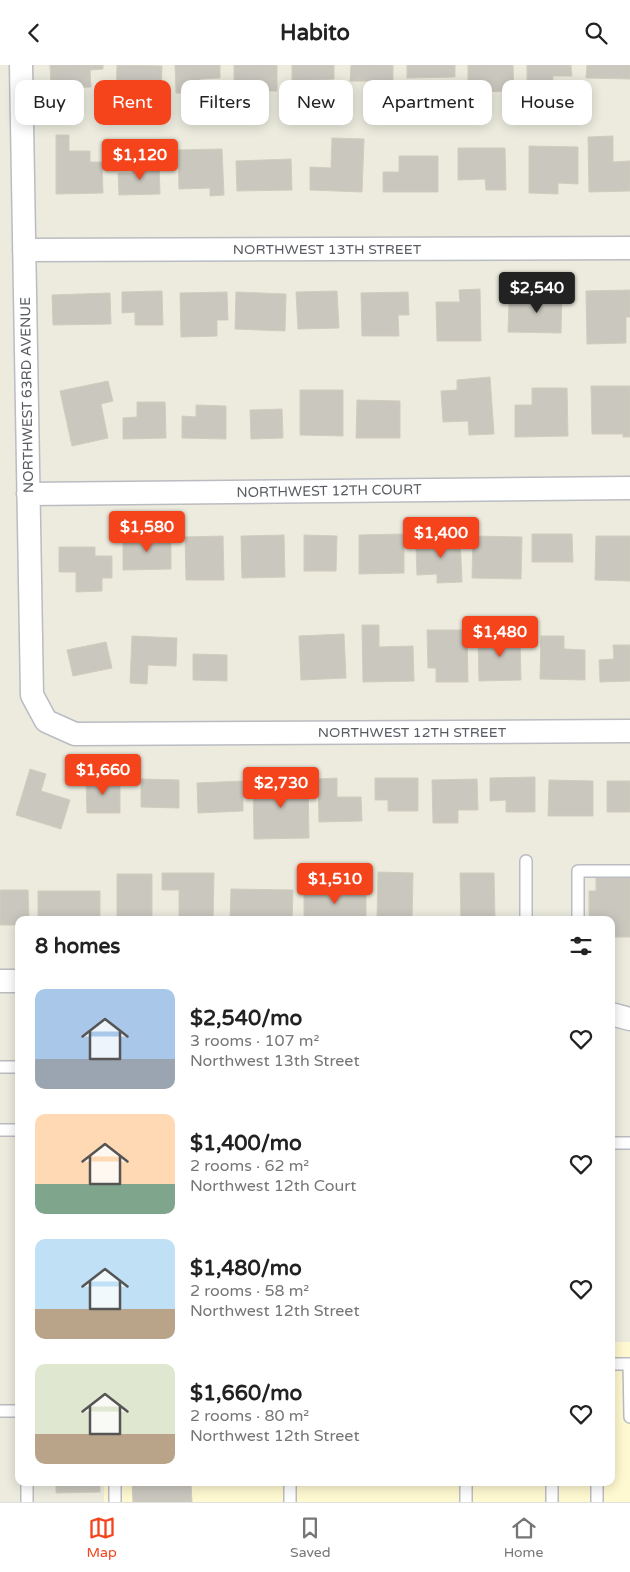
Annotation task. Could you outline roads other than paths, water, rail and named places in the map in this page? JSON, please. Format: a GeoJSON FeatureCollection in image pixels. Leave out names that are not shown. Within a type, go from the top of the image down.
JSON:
{"type":"FeatureCollection","features":[{"type":"Feature","properties":{"kind":"street","name":"NORTHWEST 63RD AVENUE"},"geometry":{"type":"LineString","coordinates":[[21,65],[32,695],[46,721]]}},
{"type":"Feature","properties":{"kind":"street","name":"NORTHWEST 13TH STREET"},"geometry":{"type":"LineString","coordinates":[[24,250],[630,248]]}},
{"type":"Feature","properties":{"kind":"street","name":"NORTHWEST 12TH COURT"},"geometry":{"type":"LineString","coordinates":[[28,494],[630,488]]}},
{"type":"Feature","properties":{"kind":"street","name":"NORTHWEST 12TH STREET"},"geometry":{"type":"LineString","coordinates":[[46,721],[75,734],[630,731]]}},
{"type":"Feature","properties":{"kind":"street"},"geometry":{"type":"LineString","coordinates":[[0,981],[15,981]]}},
{"type":"Feature","properties":{"kind":"street"},"geometry":{"type":"LineString","coordinates":[[615,1015],[630,1019]]}},
{"type":"Feature","properties":{"kind":"lane"},"geometry":{"type":"LineString","coordinates":[[526,861],[526,916]]}},
{"type":"Feature","properties":{"kind":"lane"},"geometry":{"type":"LineString","coordinates":[[578,916],[578,871],[630,871]]}},
{"type":"Feature","properties":{"kind":"lane"},"geometry":{"type":"LineString","coordinates":[[0,1067],[15,1067]]}},
{"type":"Feature","properties":{"kind":"lane"},"geometry":{"type":"LineString","coordinates":[[0,1129],[15,1130]]}},
{"type":"Feature","properties":{"kind":"lane"},"geometry":{"type":"LineString","coordinates":[[615,1143],[630,1143]]}},
{"type":"Feature","properties":{"kind":"lane"},"geometry":{"type":"LineString","coordinates":[[615,1364],[629,1364],[630,1417]]}},
{"type":"Feature","properties":{"kind":"lane"},"geometry":{"type":"LineString","coordinates":[[0,1411],[15,1411]]}},
{"type":"Feature","properties":{"kind":"lane"},"geometry":{"type":"LineString","coordinates":[[27,1486],[27,1502]]}},
{"type":"Feature","properties":{"kind":"lane"},"geometry":{"type":"LineString","coordinates":[[115,1486],[115,1502]]}},
{"type":"Feature","properties":{"kind":"lane"},"geometry":{"type":"LineString","coordinates":[[290,1486],[290,1502]]}},
{"type":"Feature","properties":{"kind":"lane"},"geometry":{"type":"LineString","coordinates":[[466,1486],[466,1502]]}},
{"type":"Feature","properties":{"kind":"lane"},"geometry":{"type":"LineString","coordinates":[[552,1486],[552,1502]]}},
{"type":"Feature","properties":{"kind":"lane"},"geometry":{"type":"LineString","coordinates":[[597,1486],[597,1502]]}}]}
